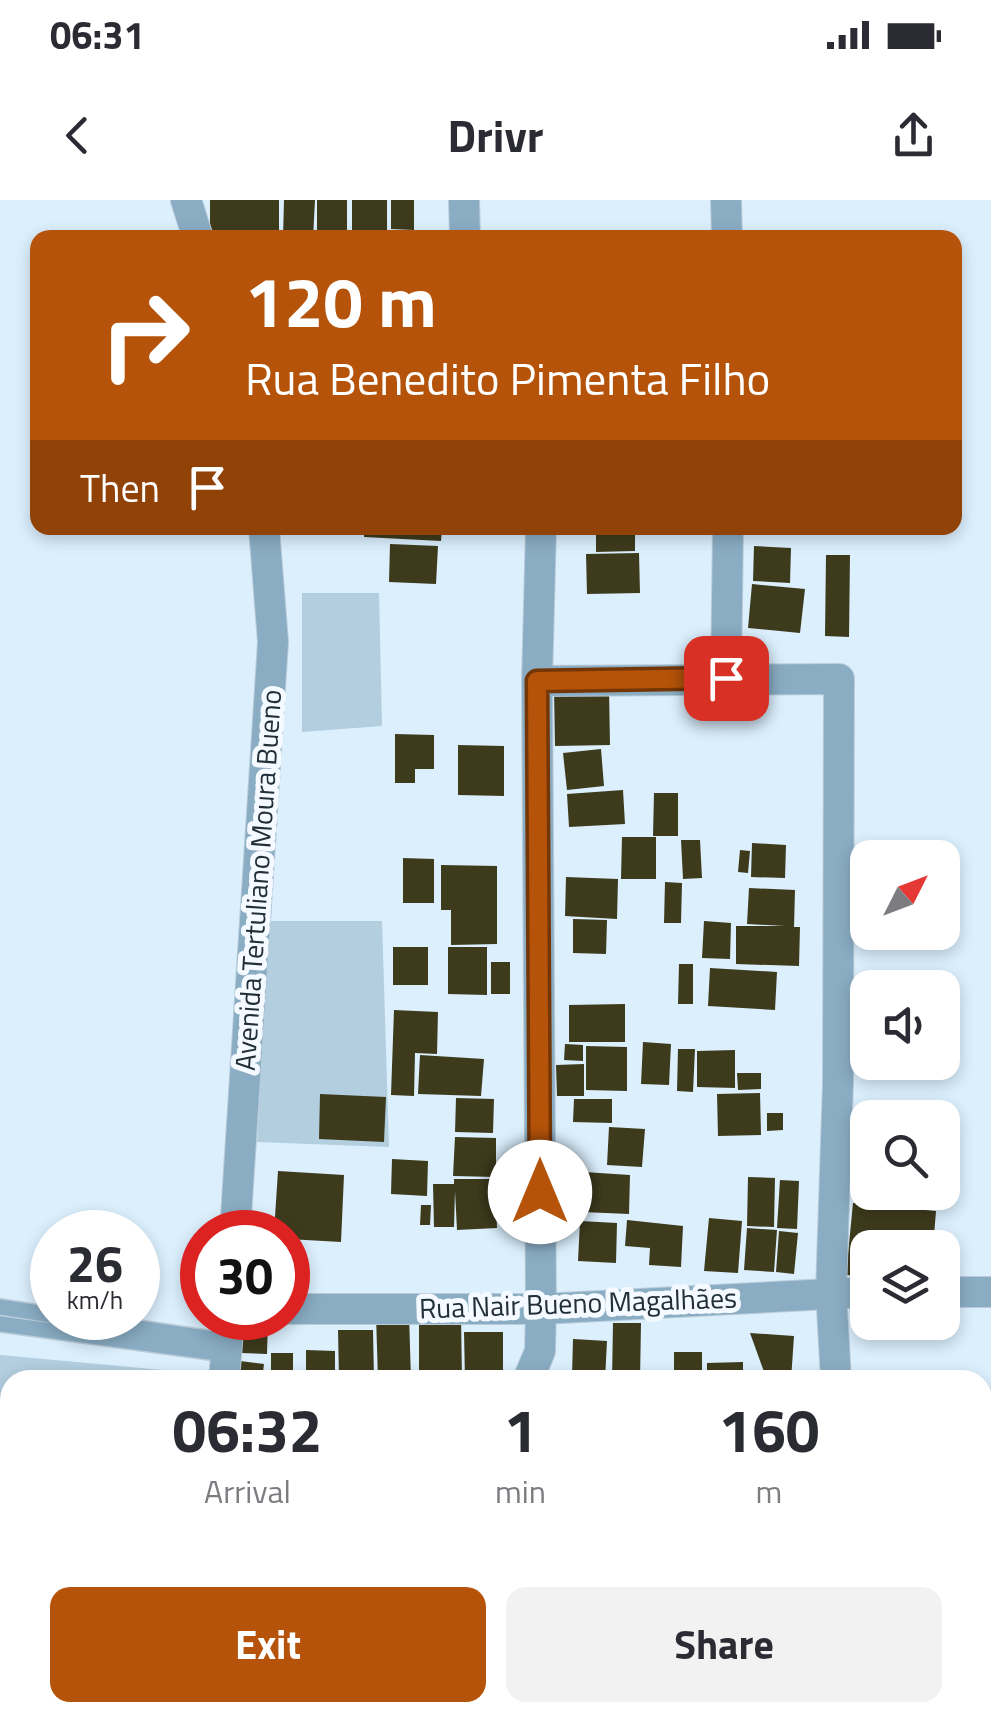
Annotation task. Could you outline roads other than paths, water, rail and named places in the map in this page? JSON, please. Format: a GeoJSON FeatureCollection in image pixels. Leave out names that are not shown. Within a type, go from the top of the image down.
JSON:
{"type":"FeatureCollection","features":[{"type":"Feature","properties":{"kind":"street"},"geometry":{"type":"LineString","coordinates":[[186,200],[195,230]]}},
{"type":"Feature","properties":{"kind":"street"},"geometry":{"type":"LineString","coordinates":[[464,200],[465,230]]}},
{"type":"Feature","properties":{"kind":"street"},"geometry":{"type":"LineString","coordinates":[[726,200],[727,230]]}},
{"type":"Feature","properties":{"kind":"street","name":"Avenida Tertuliano Moura Bueno"},"geometry":{"type":"LineString","coordinates":[[235,1210],[273,642],[265,535]]}},
{"type":"Feature","properties":{"kind":"street"},"geometry":{"type":"LineString","coordinates":[[532,1370],[540,1351],[541,1309],[537,681],[541,535]]}},
{"type":"Feature","properties":{"kind":"street"},"geometry":{"type":"LineString","coordinates":[[726,678],[728,535]]}},
{"type":"Feature","properties":{"kind":"street"},"geometry":{"type":"LineString","coordinates":[[537,681],[839,680],[838,1083],[831,1292],[835,1370]]}},
{"type":"Feature","properties":{"kind":"street","name":"Rua Nair Bueno Magalhães"},"geometry":{"type":"LineString","coordinates":[[310,1309],[541,1309],[850,1292]]}},
{"type":"Feature","properties":{"kind":"street"},"geometry":{"type":"LineString","coordinates":[[960,1292],[991,1292]]}},
{"type":"Feature","properties":{"kind":"lane"},"geometry":{"type":"LineString","coordinates":[[0,1307],[30,1312]]}},
{"type":"Feature","properties":{"kind":"lane"},"geometry":{"type":"LineString","coordinates":[[0,1324],[226,1348]]}},
{"type":"Feature","properties":{"kind":"lane"},"geometry":{"type":"LineString","coordinates":[[160,1335],[226,1348]]}}]}
